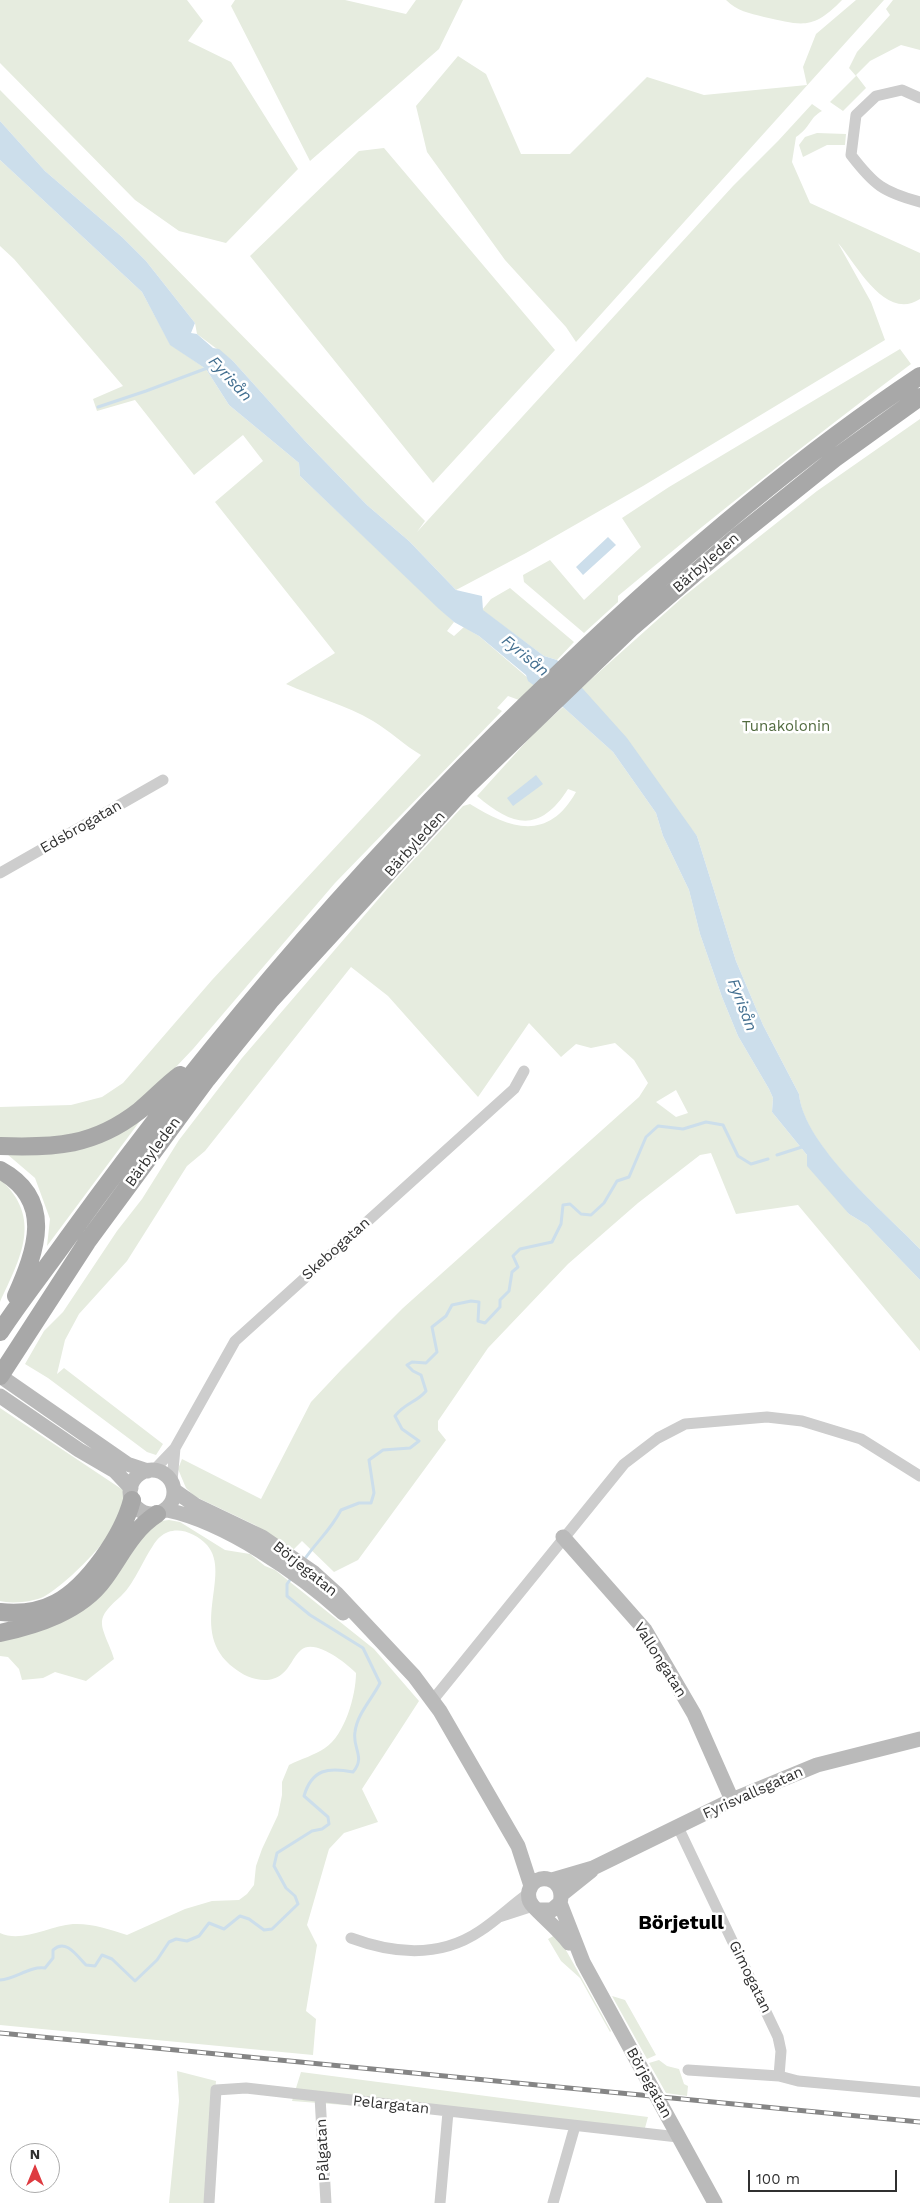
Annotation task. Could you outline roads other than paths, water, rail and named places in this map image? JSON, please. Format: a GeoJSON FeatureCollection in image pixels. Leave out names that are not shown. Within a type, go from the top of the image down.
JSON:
{"type":"FeatureCollection","features":[{"type":"Feature","properties":{"kind":"main road","name":"Bärbyleden"},"geometry":{"type":"LineString","coordinates":[[0,1376],[87,1242],[207,1079],[259,1016],[465,788],[624,623],[726,523],[823,446],[920,376]]}},
{"type":"Feature","properties":{"kind":"main road","name":"Bärbyleden"},"geometry":{"type":"LineString","coordinates":[[1,1330],[112,1177],[203,1058],[321,918],[450,778],[497,731],[624,623],[738,536],[834,459],[920,396]]}},
{"type":"Feature","properties":{"kind":"main road"},"geometry":{"type":"LineString","coordinates":[[0,1146],[62,1145],[99,1136],[137,1112],[176,1078],[203,1058]]}},
{"type":"Feature","properties":{"kind":"main road"},"geometry":{"type":"LineString","coordinates":[[0,1170],[25,1190],[36,1218],[36,1240],[30,1265],[1,1330]]}},
{"type":"Feature","properties":{"kind":"main road"},"geometry":{"type":"LineString","coordinates":[[0,1612],[21,1614],[56,1603],[83,1582],[123,1526],[131,1494]]}},
{"type":"Feature","properties":{"kind":"main road"},"geometry":{"type":"LineString","coordinates":[[0,1633],[28,1627],[61,1613],[84,1599],[103,1581],[137,1529],[162,1512]]}},
{"type":"Feature","properties":{"kind":"street"},"geometry":{"type":"LineString","coordinates":[[920,98],[902,90],[876,96],[856,115],[852,155],[870,180],[893,195],[920,202]]}},
{"type":"Feature","properties":{"kind":"street","name":"Edsbrogatan"},"geometry":{"type":"LineString","coordinates":[[0,874],[162,780]]}},
{"type":"Feature","properties":{"kind":"street","name":"Skebogatan"},"geometry":{"type":"LineString","coordinates":[[151,1470],[175,1448],[235,1341],[514,1089],[524,1071]]}},
{"type":"Feature","properties":{"kind":"street"},"geometry":{"type":"LineString","coordinates":[[0,1376],[127,1464],[164,1474],[173,1486],[172,1504],[162,1512],[145,1513],[139,1510],[131,1494],[115,1471],[79,1450],[0,1396]]}},
{"type":"Feature","properties":{"kind":"street"},"geometry":{"type":"LineString","coordinates":[[432,1701],[624,1464],[658,1438],[685,1424],[767,1417],[802,1421],[861,1439],[920,1476]]}},
{"type":"Feature","properties":{"kind":"street","name":"Skebogatan"},"geometry":{"type":"LineString","coordinates":[[173,1486],[175,1448]]}},
{"type":"Feature","properties":{"kind":"street"},"geometry":{"type":"LineString","coordinates":[[131,1494],[137,1477],[151,1470]]}},
{"type":"Feature","properties":{"kind":"street","name":"Börjegatan"},"geometry":{"type":"LineString","coordinates":[[173,1486],[195,1505],[262,1537],[310,1578],[414,1676],[432,1701],[518,1846],[538,1892],[558,1928],[583,1962],[714,2203]]}},
{"type":"Feature","properties":{"kind":"street","name":"Börjegatan"},"geometry":{"type":"LineString","coordinates":[[162,1512],[190,1517],[289,1561]]}},
{"type":"Feature","properties":{"kind":"street","name":"Vallongatan"},"geometry":{"type":"LineString","coordinates":[[563,1537],[645,1630],[694,1714],[732,1800]]}},
{"type":"Feature","properties":{"kind":"street","name":"Fyrisvallsgatan"},"geometry":{"type":"LineString","coordinates":[[351,1938],[388,1950],[420,1952],[447,1946],[471,1936],[538,1892],[593,1868],[732,1800],[817,1766],[920,1739]]}},
{"type":"Feature","properties":{"kind":"street","name":"Gimogatan"},"geometry":{"type":"LineString","coordinates":[[678,1827],[778,2037],[781,2051],[779,2076]]}},
{"type":"Feature","properties":{"kind":"street","name":"Fyrisvallsgatan"},"geometry":{"type":"LineString","coordinates":[[561,1899],[593,1868]]}},
{"type":"Feature","properties":{"kind":"street","name":"Börjegatan"},"geometry":{"type":"LineString","coordinates":[[538,1892],[558,1885],[583,1962]]}},
{"type":"Feature","properties":{"kind":"street"},"geometry":{"type":"LineString","coordinates":[[538,1892],[552,1910],[561,1899]]}},
{"type":"Feature","properties":{"kind":"street"},"geometry":{"type":"LineString","coordinates":[[688,2070],[779,2076],[798,2081],[920,2092]]}},
{"type":"Feature","properties":{"kind":"street","name":"Pelargatan"},"geometry":{"type":"LineString","coordinates":[[209,2203],[216,2090],[246,2088],[678,2137]]}},
{"type":"Feature","properties":{"kind":"street","name":"Pålgatan"},"geometry":{"type":"LineString","coordinates":[[320,2097],[326,2203]]}},
{"type":"Feature","properties":{"kind":"street"},"geometry":{"type":"LineString","coordinates":[[440,2203],[448,2112]]}},
{"type":"Feature","properties":{"kind":"street"},"geometry":{"type":"LineString","coordinates":[[553,2203],[575,2126]]}},
{"type":"Feature","properties":{"kind":"water","name":"Fyrisån"},"geometry":{"type":"Polygon","coordinates":[[[0,121],[45,171],[122,237],[146,261],[195,323],[191,333],[197,334],[213,348],[219,349],[233,361],[305,441],[367,505],[409,541],[456,590],[482,596],[483,610],[544,656],[557,660],[627,738],[697,836],[736,961],[763,1025],[799,1094],[804,1114],[815,1135],[848,1177],[920,1249],[920,1280],[867,1225],[849,1214],[807,1166],[807,1155],[772,1112],[773,1098],[738,1036],[700,934],[689,890],[663,836],[656,813],[613,752],[563,707],[528,681],[526,675],[479,636],[454,622],[439,609],[300,476],[299,463],[229,405],[206,369],[170,345],[142,292],[0,160],[0,121]]]}},
{"type":"Feature","properties":{"kind":"water"},"geometry":{"type":"Polygon","coordinates":[[[608,537],[616,545],[583,575],[576,567],[608,537]]]}},
{"type":"Feature","properties":{"kind":"water"},"geometry":{"type":"Polygon","coordinates":[[[536,775],[543,784],[513,806],[507,798],[536,775]]]}},
{"type":"Feature","properties":{"kind":"waterway","name":"Fyrisån"},"geometry":{"type":"LineString","coordinates":[[98,407],[210,367]]}},
{"type":"Feature","properties":{"kind":"waterway"},"geometry":{"type":"LineString","coordinates":[[304,1560],[341,1510],[359,1503],[371,1503],[374,1493],[369,1460],[383,1450],[410,1448],[419,1441],[402,1429],[395,1416],[426,1391],[421,1375],[407,1365],[412,1362],[426,1363],[437,1352],[432,1327],[446,1316],[452,1305],[471,1301],[479,1302],[478,1321],[485,1323],[500,1307],[500,1300],[509,1291],[512,1272],[518,1267],[513,1256],[520,1249],[552,1242],[561,1224],[563,1205],[570,1204],[581,1214],[591,1215],[604,1203],[617,1181],[629,1177],[646,1137],[658,1126],[683,1129],[706,1122],[723,1125],[738,1156],[751,1164],[768,1159]]}},
{"type":"Feature","properties":{"kind":"waterway"},"geometry":{"type":"LineString","coordinates":[[777,1155],[805,1146]]}},
{"type":"Feature","properties":{"kind":"waterway"},"geometry":{"type":"LineString","coordinates":[[0,1980],[33,1969],[45,1968],[53,1958],[53,1950],[62,1946],[75,1953],[86,1965],[95,1966],[102,1955],[112,1959],[135,1981],[157,1960],[169,1942],[176,1939],[187,1941],[199,1936],[209,1923],[224,1929],[240,1916],[249,1919],[264,1930],[272,1929],[298,1904],[295,1896],[286,1888],[274,1866],[277,1853],[312,1831],[322,1829],[329,1824],[328,1817],[304,1796],[307,1787],[316,1775],[322,1772],[329,1770],[353,1772],[357,1767],[359,1757],[355,1743],[356,1725],[380,1683],[363,1648],[310,1615],[287,1596],[287,1584],[292,1577]]}},
{"type":"Feature","properties":{"kind":"railway"},"geometry":{"type":"LineString","coordinates":[[0,2033],[920,2122]]}},
{"type":"Feature","properties":{"kind":"district","name":"Börjetull"},"geometry":{"type":"Point","coordinates":[681,1923]}},
{"type":"Feature","properties":{"kind":"park label","name":"Tunakolonin"},"geometry":{"type":"Point","coordinates":[786,727]}}]}
